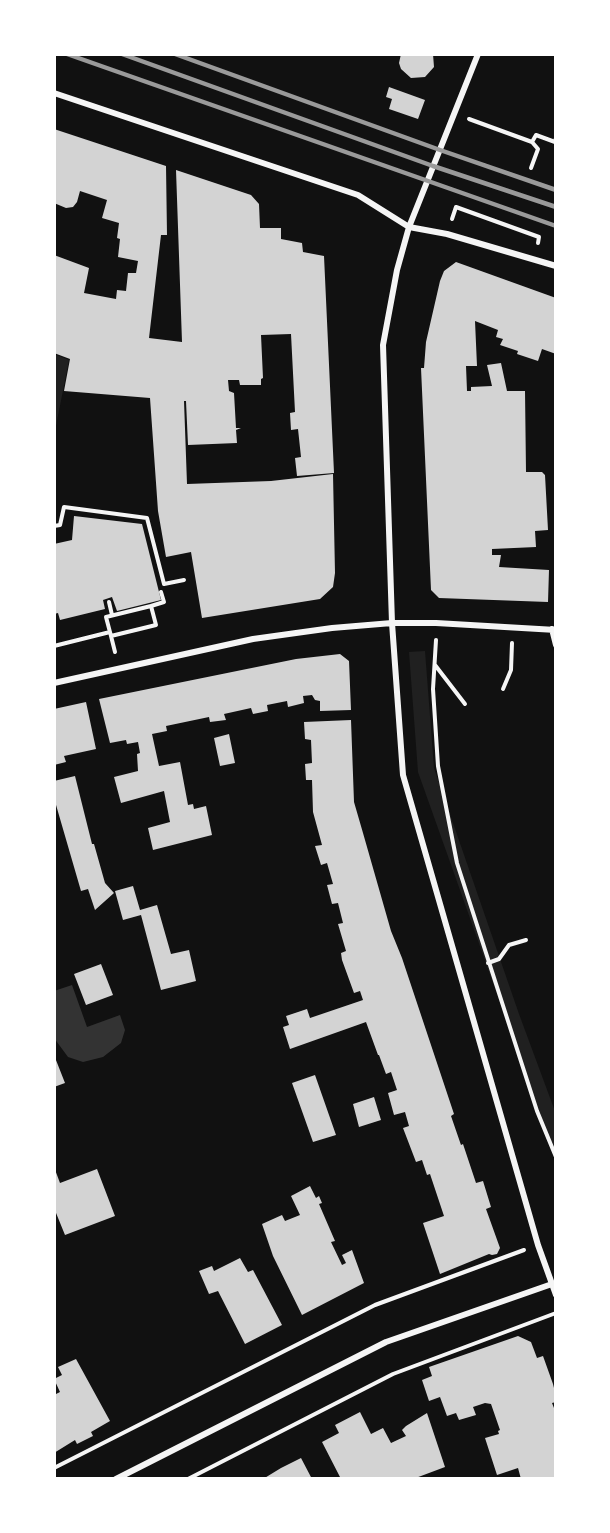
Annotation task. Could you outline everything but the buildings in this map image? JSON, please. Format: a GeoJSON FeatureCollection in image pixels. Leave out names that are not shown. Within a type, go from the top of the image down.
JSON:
{"type":"FeatureCollection","features":[{"type":"Feature","properties":{"kind":"street"},"geometry":{"type":"LineString","coordinates":[[478,54],[410,227],[397,270],[383,345],[392,624],[403,775],[538,1245],[556,1295]]}},
{"type":"Feature","properties":{"kind":"street"},"geometry":{"type":"LineString","coordinates":[[54,93],[358,195],[410,227],[447,234],[556,266]]}},
{"type":"Feature","properties":{"kind":"street"},"geometry":{"type":"LineString","coordinates":[[54,683],[253,639],[332,627],[436,623],[554,630],[556,645]]}},
{"type":"Feature","properties":{"kind":"street"},"geometry":{"type":"LineString","coordinates":[[116,1479],[386,1342],[552,1284]]}},
{"type":"Feature","properties":{"kind":"path"},"geometry":{"type":"LineString","coordinates":[[454,114],[532,142],[538,149],[531,168]]}},
{"type":"Feature","properties":{"kind":"path"},"geometry":{"type":"LineString","coordinates":[[532,142],[536,135],[555,142],[556,138]]}},
{"type":"Feature","properties":{"kind":"path"},"geometry":{"type":"LineString","coordinates":[[464,210],[539,237]]}},
{"type":"Feature","properties":{"kind":"path"},"geometry":{"type":"LineString","coordinates":[[54,526],[60,525],[64,507],[147,518],[164,584],[184,580]]}},
{"type":"Feature","properties":{"kind":"path"},"geometry":{"type":"LineString","coordinates":[[151,606],[156,625],[111,636],[106,617],[164,602],[161,592]]}},
{"type":"Feature","properties":{"kind":"path"},"geometry":{"type":"LineString","coordinates":[[109,602],[112,615]]}},
{"type":"Feature","properties":{"kind":"path"},"geometry":{"type":"LineString","coordinates":[[436,623],[433,689],[438,766],[457,863],[537,1111],[556,1157]]}},
{"type":"Feature","properties":{"kind":"path"},"geometry":{"type":"LineString","coordinates":[[502,689],[511,670],[513,627]]}},
{"type":"Feature","properties":{"kind":"path"},"geometry":{"type":"LineString","coordinates":[[54,646],[110,632]]}},
{"type":"Feature","properties":{"kind":"path"},"geometry":{"type":"LineString","coordinates":[[434,664],[465,704]]}},
{"type":"Feature","properties":{"kind":"path"},"geometry":{"type":"LineString","coordinates":[[488,963],[500,959],[509,945],[526,940]]}},
{"type":"Feature","properties":{"kind":"path"},"geometry":{"type":"LineString","coordinates":[[54,1468],[375,1305],[538,1245]]}},
{"type":"Feature","properties":{"kind":"path"},"geometry":{"type":"LineString","coordinates":[[188,1479],[393,1374],[556,1313]]}},
{"type":"Feature","properties":{"kind":"shaded area"},"geometry":{"type":"Polygon","coordinates":[[[54,354],[69,360],[54,436],[54,354]]]}},
{"type":"Feature","properties":{"kind":"shaded area"},"geometry":{"type":"Polygon","coordinates":[[[425,651],[434,768],[556,1114],[556,1160],[418,772],[409,652],[425,651]]]}},
{"type":"Feature","properties":{"kind":"shaded area"},"geometry":{"type":"Polygon","coordinates":[[[72,985],[87,1027],[120,1015],[125,1030],[121,1043],[103,1057],[83,1062],[68,1057],[54,1038],[54,991],[72,985]]]}},
{"type":"Feature","properties":{"kind":"railway"},"geometry":{"type":"LineString","coordinates":[[67,54],[556,226]]}},
{"type":"Feature","properties":{"kind":"railway"},"geometry":{"type":"LineString","coordinates":[[122,54],[433,166],[556,207]]}},
{"type":"Feature","properties":{"kind":"railway"},"geometry":{"type":"LineString","coordinates":[[175,54],[556,190]]}}]}
